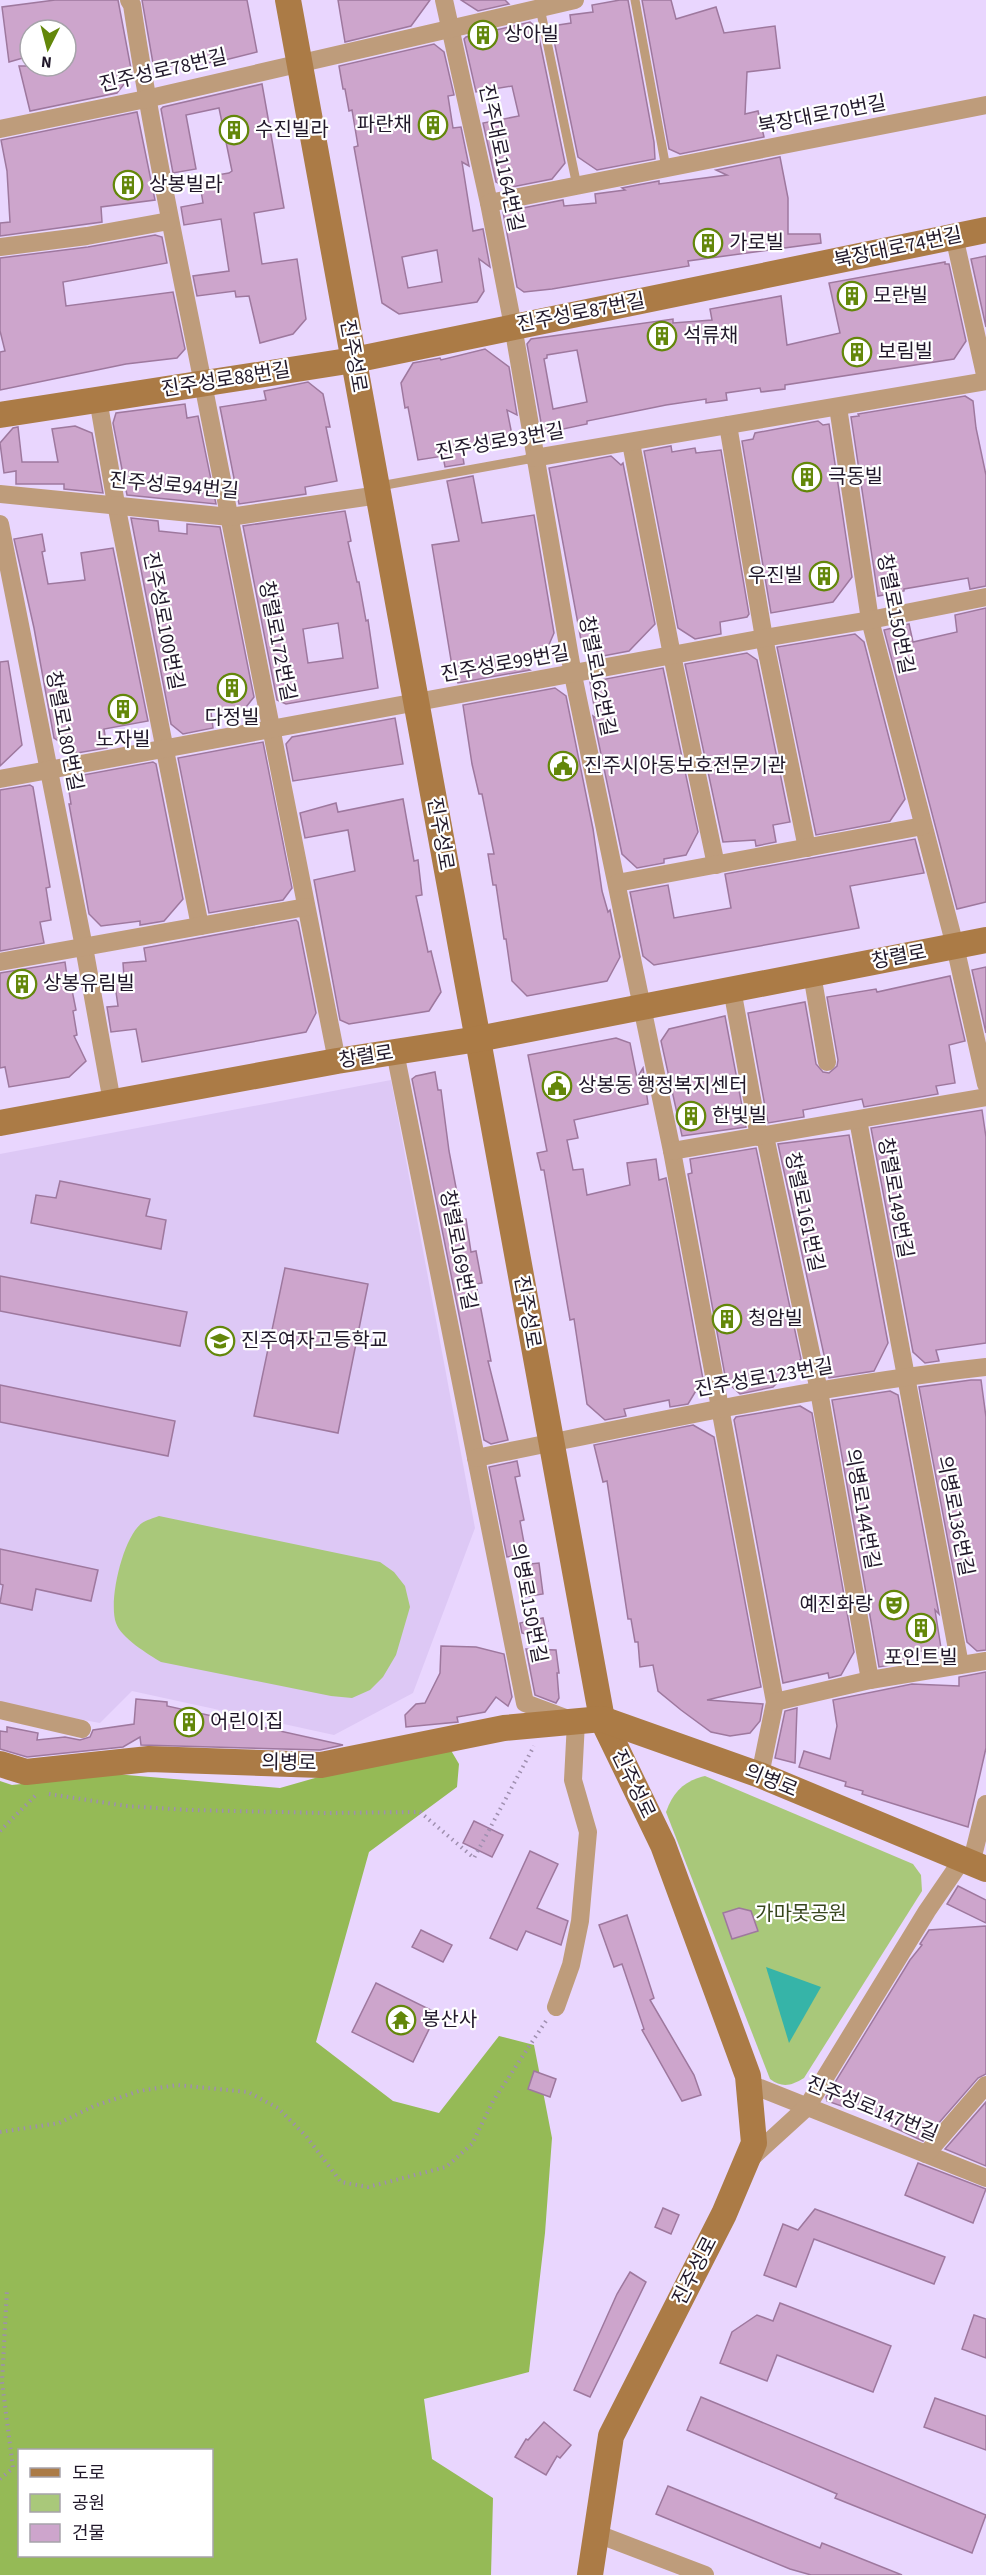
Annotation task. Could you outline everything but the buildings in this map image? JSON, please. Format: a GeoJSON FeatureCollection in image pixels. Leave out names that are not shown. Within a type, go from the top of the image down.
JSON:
{"type":"FeatureCollection","features":[{"type":"Feature","properties":{"kind":"street","name":"창렬로172번길"},"geometry":{"type":"LineString","coordinates":[[129,0],[132,5],[146,99],[169,221],[337,1061]]}},
{"type":"Feature","properties":{"kind":"street","name":"진주성로"},"geometry":{"type":"LineString","coordinates":[[288,0],[602,1719],[663,1845],[748,2076],[754,2143],[724,2214],[611,2436],[590,2575]]}},
{"type":"Feature","properties":{"kind":"street","name":"진주대로1164번길"},"geometry":{"type":"LineString","coordinates":[[444,0],[489,203],[513,326],[534,458]]}},
{"type":"Feature","properties":{"kind":"street","name":"진주성로78번길"},"geometry":{"type":"LineString","coordinates":[[0,129],[146,99],[449,27],[575,0]]}},
{"type":"Feature","properties":{"kind":"street","name":"북장대로70번길"},"geometry":{"type":"LineString","coordinates":[[489,203],[986,105]]}},
{"type":"Feature","properties":{"kind":"street"},"geometry":{"type":"LineString","coordinates":[[0,247],[87,236],[169,221]]}},
{"type":"Feature","properties":{"kind":"street","name":"북장대로74번길"},"geometry":{"type":"LineString","coordinates":[[809,267],[986,230]]}},
{"type":"Feature","properties":{"kind":"street"},"geometry":{"type":"LineString","coordinates":[[954,236],[986,380]]}},
{"type":"Feature","properties":{"kind":"street","name":"진주성로87번길"},"geometry":{"type":"LineString","coordinates":[[354,360],[809,267]]}},
{"type":"Feature","properties":{"kind":"street","name":"진주성로88번길"},"geometry":{"type":"LineString","coordinates":[[0,415],[354,360]]}},
{"type":"Feature","properties":{"kind":"street","name":"진주성로93번길"},"geometry":{"type":"LineString","coordinates":[[534,458],[986,380]]}},
{"type":"Feature","properties":{"kind":"street"},"geometry":{"type":"LineString","coordinates":[[98,399],[116,504]]}},
{"type":"Feature","properties":{"kind":"street","name":"창렬로150번길"},"geometry":{"type":"LineString","coordinates":[[838,406],[870,620],[955,946]]}},
{"type":"Feature","properties":{"kind":"street"},"geometry":{"type":"LineString","coordinates":[[728,425],[764,638],[807,848]]}},
{"type":"Feature","properties":{"kind":"street"},"geometry":{"type":"LineString","coordinates":[[631,442],[672,655],[716,864]]}},
{"type":"Feature","properties":{"kind":"street","name":"창렬로162번길"},"geometry":{"type":"LineString","coordinates":[[534,458],[573,675],[641,1006]]}},
{"type":"Feature","properties":{"kind":"street","name":"진주성로94번길"},"geometry":{"type":"LineString","coordinates":[[0,494],[230,517],[378,491]]}},
{"type":"Feature","properties":{"kind":"street","name":"진주성로100번길"},"geometry":{"type":"LineString","coordinates":[[116,504],[200,926]]}},
{"type":"Feature","properties":{"kind":"street","name":"창렬로180번길"},"geometry":{"type":"LineString","coordinates":[[0,524],[5,573],[49,770],[112,1102]]}},
{"type":"Feature","properties":{"kind":"street","name":"진주성로99번길"},"geometry":{"type":"LineString","coordinates":[[416,703],[986,597]]}},
{"type":"Feature","properties":{"kind":"street"},"geometry":{"type":"LineString","coordinates":[[0,779],[416,703]]}},
{"type":"Feature","properties":{"kind":"street"},"geometry":{"type":"LineString","coordinates":[[616,883],[923,826]]}},
{"type":"Feature","properties":{"kind":"street"},"geometry":{"type":"LineString","coordinates":[[0,962],[306,907]]}},
{"type":"Feature","properties":{"kind":"street","name":"창렬로"},"geometry":{"type":"LineString","coordinates":[[0,1123],[337,1061],[478,1039],[986,940]]}},
{"type":"Feature","properties":{"kind":"street"},"geometry":{"type":"LineString","coordinates":[[955,946],[986,1084]]}},
{"type":"Feature","properties":{"kind":"street"},"geometry":{"type":"LineString","coordinates":[[812,974],[827,1062]]}},
{"type":"Feature","properties":{"kind":"street"},"geometry":{"type":"LineString","coordinates":[[732,990],[762,1136],[858,1120]]}},
{"type":"Feature","properties":{"kind":"street"},"geometry":{"type":"LineString","coordinates":[[641,1006],[672,1152],[718,1409],[775,1702],[760,1775]]}},
{"type":"Feature","properties":{"kind":"street","name":"창렬로169번길"},"geometry":{"type":"LineString","coordinates":[[395,1052],[476,1458]]}},
{"type":"Feature","properties":{"kind":"street","name":"창렬로149번길"},"geometry":{"type":"LineString","coordinates":[[905,1376],[858,1120],[986,1097]]}},
{"type":"Feature","properties":{"kind":"street","name":"창렬로161번길"},"geometry":{"type":"LineString","coordinates":[[672,1152],[762,1136],[819,1391]]}},
{"type":"Feature","properties":{"kind":"street","name":"진주성로123번길"},"geometry":{"type":"LineString","coordinates":[[476,1458],[819,1391],[905,1376],[986,1368]]}},
{"type":"Feature","properties":{"kind":"street","name":"의병로136번길"},"geometry":{"type":"LineString","coordinates":[[905,1376],[960,1665]]}},
{"type":"Feature","properties":{"kind":"street","name":"의병로144번길"},"geometry":{"type":"LineString","coordinates":[[819,1391],[870,1680]]}},
{"type":"Feature","properties":{"kind":"street","name":"의병로150번길"},"geometry":{"type":"LineString","coordinates":[[476,1458],[525,1703],[576,1722]]}},
{"type":"Feature","properties":{"kind":"street"},"geometry":{"type":"LineString","coordinates":[[775,1702],[870,1680],[986,1661]]}},
{"type":"Feature","properties":{"kind":"street"},"geometry":{"type":"LineString","coordinates":[[0,1710],[82,1729]]}},
{"type":"Feature","properties":{"kind":"street","name":"의병로"},"geometry":{"type":"LineString","coordinates":[[0,1764],[26,1772],[149,1759],[321,1765],[504,1728],[602,1719],[760,1775],[973,1864]]}},
{"type":"Feature","properties":{"kind":"street"},"geometry":{"type":"LineString","coordinates":[[556,2007],[571,1965],[580,1921],[588,1832],[573,1780],[576,1722]]}},
{"type":"Feature","properties":{"kind":"street"},"geometry":{"type":"LineString","coordinates":[[745,2163],[807,2107],[927,1911],[973,1864],[986,1804]]}},
{"type":"Feature","properties":{"kind":"street","name":"진주성로147번길"},"geometry":{"type":"LineString","coordinates":[[748,2076],[750,2084],[986,2178]]}},
{"type":"Feature","properties":{"kind":"street"},"geometry":{"type":"LineString","coordinates":[[926,2154],[986,2085]]}},
{"type":"Feature","properties":{"kind":"street"},"geometry":{"type":"LineString","coordinates":[[595,2533],[705,2575]]}},
{"type":"Feature","properties":{"kind":"lane"},"geometry":{"type":"LineString","coordinates":[[635,0],[666,168]]}},
{"type":"Feature","properties":{"kind":"lane"},"geometry":{"type":"LineString","coordinates":[[540,8],[577,186]]}},
{"type":"Feature","properties":{"kind":"lane","name":"진주성로93번길"},"geometry":{"type":"LineString","coordinates":[[378,491],[534,458]]}},
{"type":"Feature","properties":{"kind":"path"},"geometry":{"type":"LineString","coordinates":[[0,1831],[39,1792],[126,1806],[189,1810],[324,1813],[420,1812],[474,1858],[546,1725]]}},
{"type":"Feature","properties":{"kind":"path"},"geometry":{"type":"LineString","coordinates":[[0,2132],[59,2123],[94,2106],[139,2091],[177,2085],[248,2092],[278,2108],[306,2136],[340,2181],[368,2187],[446,2167],[472,2144],[494,2101],[556,2007]]}},
{"type":"Feature","properties":{"kind":"path"},"geometry":{"type":"LineString","coordinates":[[0,2479],[13,2468],[2,2382],[7,2289]]}},
{"type":"Feature","properties":{"kind":"shaded area","name":"진주여자고등학교"},"geometry":{"type":"Polygon","coordinates":[[[391,1080],[475,1528],[413,1693],[334,1735],[132,1691],[100,1723],[5,1706],[0,1701],[0,1154],[391,1080]]]}},
{"type":"Feature","properties":{"kind":"shaded area"},"geometry":{"type":"Polygon","coordinates":[[[439,1730],[459,1764],[457,1787],[369,1852],[316,2042],[393,2101],[439,2113],[499,2036],[534,2045],[552,2138],[545,2233],[529,2372],[424,2399],[432,2459],[493,2498],[491,2575],[0,2575],[0,1781],[12,1785],[115,1774],[280,1788],[364,1764],[439,1730]]]}},
{"type":"Feature","properties":{"kind":"shaded area"},"geometry":{"type":"Polygon","coordinates":[[[766,1967],[821,1987],[789,2043],[766,1967]]]}},
{"type":"Feature","properties":{"kind":"green space"},"geometry":{"type":"Polygon","coordinates":[[[159,1516],[380,1562],[394,1572],[405,1586],[410,1607],[396,1655],[383,1677],[370,1690],[352,1698],[331,1696],[161,1662],[142,1650],[119,1629],[114,1613],[114,1600],[119,1570],[129,1541],[135,1530],[144,1522],[159,1516]]]}},
{"type":"Feature","properties":{"kind":"green space","name":"가마못공원"},"geometry":{"type":"Polygon","coordinates":[[[705,1776],[913,1864],[921,1875],[922,1891],[804,2078],[795,2083],[783,2085],[770,2079],[666,1812],[680,1788],[705,1776]]]}},
{"type":"Feature","properties":{"kind":"place","name":"상아빌"},"geometry":{"type":"Point","coordinates":[483,35]}},
{"type":"Feature","properties":{"kind":"place","name":"파란채"},"geometry":{"type":"Point","coordinates":[433,125]}},
{"type":"Feature","properties":{"kind":"place","name":"수진빌라"},"geometry":{"type":"Point","coordinates":[234,130]}},
{"type":"Feature","properties":{"kind":"place","name":"상봉빌라"},"geometry":{"type":"Point","coordinates":[128,185]}},
{"type":"Feature","properties":{"kind":"place","name":"가로빌"},"geometry":{"type":"Point","coordinates":[708,243]}},
{"type":"Feature","properties":{"kind":"place","name":"모란빌"},"geometry":{"type":"Point","coordinates":[852,296]}},
{"type":"Feature","properties":{"kind":"place","name":"석류채"},"geometry":{"type":"Point","coordinates":[662,336]}},
{"type":"Feature","properties":{"kind":"place","name":"보림빌"},"geometry":{"type":"Point","coordinates":[857,352]}},
{"type":"Feature","properties":{"kind":"place","name":"극동빌"},"geometry":{"type":"Point","coordinates":[807,477]}},
{"type":"Feature","properties":{"kind":"place","name":"우진빌"},"geometry":{"type":"Point","coordinates":[824,576]}},
{"type":"Feature","properties":{"kind":"place","name":"다정빌"},"geometry":{"type":"Point","coordinates":[232,688]}},
{"type":"Feature","properties":{"kind":"place","name":"노자빌"},"geometry":{"type":"Point","coordinates":[123,709]}},
{"type":"Feature","properties":{"kind":"place","name":"진주시아동보호전문기관"},"geometry":{"type":"Point","coordinates":[563,766]}},
{"type":"Feature","properties":{"kind":"place","name":"상봉유림빌"},"geometry":{"type":"Point","coordinates":[22,984]}},
{"type":"Feature","properties":{"kind":"place","name":"상봉동 행정복지센터"},"geometry":{"type":"Point","coordinates":[557,1086]}},
{"type":"Feature","properties":{"kind":"place","name":"한빛빌"},"geometry":{"type":"Point","coordinates":[691,1116]}},
{"type":"Feature","properties":{"kind":"place","name":"청암빌"},"geometry":{"type":"Point","coordinates":[727,1319]}},
{"type":"Feature","properties":{"kind":"place","name":"진주여자고등학교"},"geometry":{"type":"Point","coordinates":[220,1341]}},
{"type":"Feature","properties":{"kind":"place","name":"예진화랑"},"geometry":{"type":"Point","coordinates":[894,1605]}},
{"type":"Feature","properties":{"kind":"place","name":"포인트빌"},"geometry":{"type":"Point","coordinates":[921,1628]}},
{"type":"Feature","properties":{"kind":"place","name":"어린이집"},"geometry":{"type":"Point","coordinates":[189,1722]}},
{"type":"Feature","properties":{"kind":"place","name":"봉산사"},"geometry":{"type":"Point","coordinates":[401,2020]}}]}
